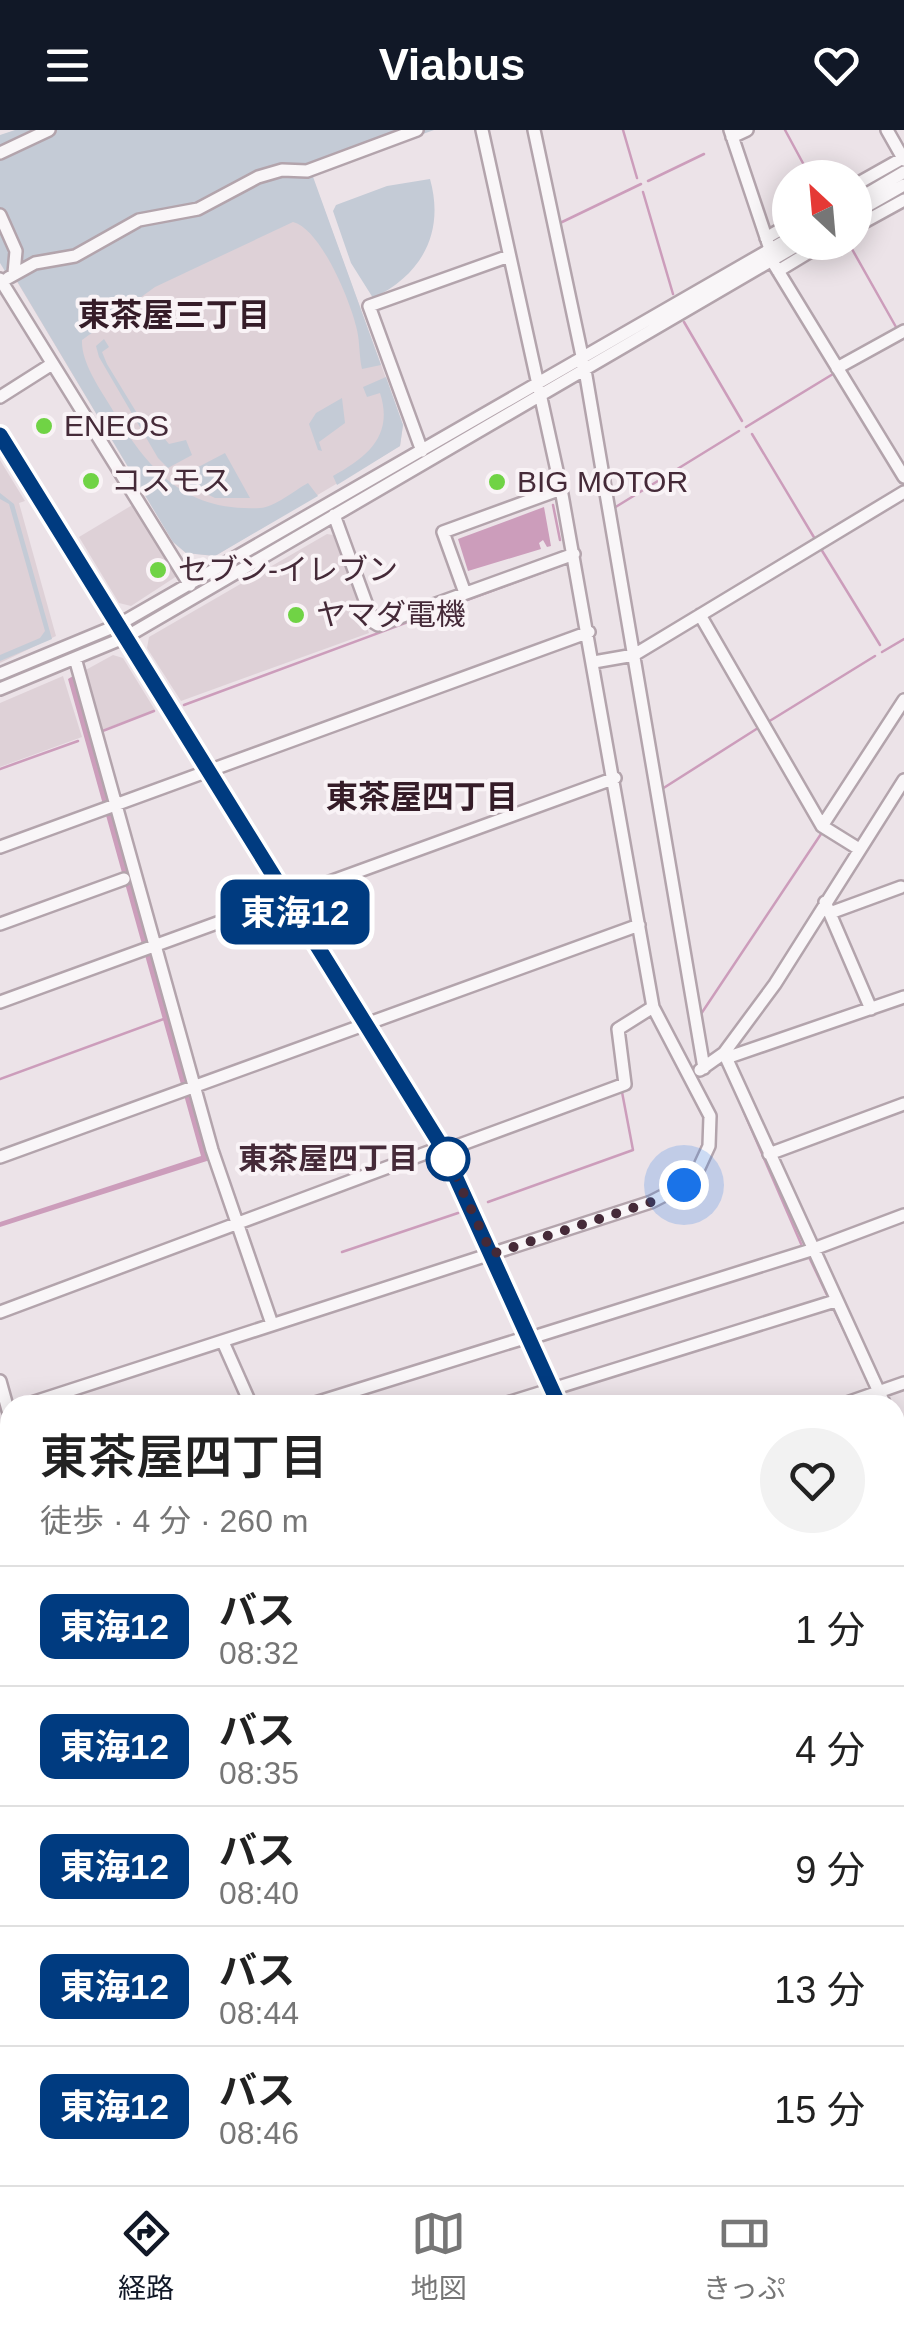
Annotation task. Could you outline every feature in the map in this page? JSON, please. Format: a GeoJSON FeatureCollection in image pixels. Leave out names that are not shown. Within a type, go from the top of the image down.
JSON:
{"type":"FeatureCollection","features":[{"type":"Feature","properties":{"kind":"street"},"geometry":{"type":"LineString","coordinates":[[0,153],[49,130]]}},
{"type":"Feature","properties":{"kind":"street"},"geometry":{"type":"LineString","coordinates":[[7,276],[35,263],[76,256],[124,226],[198,209],[258,177],[282,170],[308,171],[418,130]]}},
{"type":"Feature","properties":{"kind":"street"},"geometry":{"type":"LineString","coordinates":[[482,130],[574,554],[653,1007],[698,1072]]}},
{"type":"Feature","properties":{"kind":"street"},"geometry":{"type":"LineString","coordinates":[[56,1395],[651,1202],[684,1185],[705,1159],[710,1116],[698,1072],[634,655],[584,364],[534,130]]}},
{"type":"Feature","properties":{"kind":"street"},"geometry":{"type":"LineString","coordinates":[[747,130],[731,134],[771,255],[904,477]]}},
{"type":"Feature","properties":{"kind":"street"},"geometry":{"type":"LineString","coordinates":[[872,176],[903,159],[886,130]]}},
{"type":"Feature","properties":{"kind":"street"},"geometry":{"type":"LineString","coordinates":[[872,191],[904,172]]}},
{"type":"Feature","properties":{"kind":"street"},"geometry":{"type":"LineString","coordinates":[[872,203],[904,185]]}},
{"type":"Feature","properties":{"kind":"street"},"geometry":{"type":"LineString","coordinates":[[872,217],[904,200]]}},
{"type":"Feature","properties":{"kind":"street"},"geometry":{"type":"LineString","coordinates":[[0,214],[16,251],[35,263]]}},
{"type":"Feature","properties":{"kind":"street"},"geometry":{"type":"LineString","coordinates":[[16,251],[7,276],[52,364],[190,585]]}},
{"type":"Feature","properties":{"kind":"street"},"geometry":{"type":"LineString","coordinates":[[0,690],[76,658],[334,515],[771,255]]}},
{"type":"Feature","properties":{"kind":"street"},"geometry":{"type":"LineString","coordinates":[[422,451],[369,306],[509,256]]}},
{"type":"Feature","properties":{"kind":"street"},"geometry":{"type":"LineString","coordinates":[[839,371],[904,331]]}},
{"type":"Feature","properties":{"kind":"street"},"geometry":{"type":"LineString","coordinates":[[0,396],[52,364]]}},
{"type":"Feature","properties":{"kind":"street"},"geometry":{"type":"LineString","coordinates":[[0,674],[122,631],[190,585],[422,451],[537,391]]}},
{"type":"Feature","properties":{"kind":"street"},"geometry":{"type":"LineString","coordinates":[[0,435],[442,1147],[555,1395]]}},
{"type":"Feature","properties":{"kind":"street"},"geometry":{"type":"LineString","coordinates":[[465,593],[443,532],[561,489]]}},
{"type":"Feature","properties":{"kind":"street"},"geometry":{"type":"LineString","coordinates":[[594,662],[634,655],[904,492]]}},
{"type":"Feature","properties":{"kind":"street"},"geometry":{"type":"LineString","coordinates":[[334,515],[373,622],[378,625],[574,554]]}},
{"type":"Feature","properties":{"kind":"street"},"geometry":{"type":"LineString","coordinates":[[700,615],[822,826],[859,849]]}},
{"type":"Feature","properties":{"kind":"street"},"geometry":{"type":"LineString","coordinates":[[0,847],[588,632]]}},
{"type":"Feature","properties":{"kind":"street"},"geometry":{"type":"LineString","coordinates":[[76,658],[110,807],[188,1089],[272,1324]]}},
{"type":"Feature","properties":{"kind":"street"},"geometry":{"type":"LineString","coordinates":[[822,826],[904,700]]}},
{"type":"Feature","properties":{"kind":"street"},"geometry":{"type":"LineString","coordinates":[[0,1002],[615,778]]}},
{"type":"Feature","properties":{"kind":"street"},"geometry":{"type":"LineString","coordinates":[[698,1072],[724,1053],[828,908],[859,849],[904,780]]}},
{"type":"Feature","properties":{"kind":"street"},"geometry":{"type":"LineString","coordinates":[[0,924],[124,879]]}},
{"type":"Feature","properties":{"kind":"street"},"geometry":{"type":"LineString","coordinates":[[828,908],[903,888]]}},
{"type":"Feature","properties":{"kind":"street"},"geometry":{"type":"LineString","coordinates":[[828,908],[871,1009]]}},
{"type":"Feature","properties":{"kind":"street"},"geometry":{"type":"LineString","coordinates":[[0,1157],[639,925]]}},
{"type":"Feature","properties":{"kind":"street"},"geometry":{"type":"LineString","coordinates":[[724,1053],[732,1056],[904,996]]}},
{"type":"Feature","properties":{"kind":"street"},"geometry":{"type":"LineString","coordinates":[[0,1312],[442,1147],[457,1146],[625,1084],[618,1029],[653,1007]]}},
{"type":"Feature","properties":{"kind":"street"},"geometry":{"type":"LineString","coordinates":[[724,1053],[880,1395]]}},
{"type":"Feature","properties":{"kind":"street"},"geometry":{"type":"LineString","coordinates":[[769,1154],[904,1104]]}},
{"type":"Feature","properties":{"kind":"street"},"geometry":{"type":"LineString","coordinates":[[540,1335],[811,1250],[904,1214]]}},
{"type":"Feature","properties":{"kind":"street"},"geometry":{"type":"LineString","coordinates":[[532,1395],[836,1301]]}},
{"type":"Feature","properties":{"kind":"street"},"geometry":{"type":"LineString","coordinates":[[341,1395],[518,1340]]}},
{"type":"Feature","properties":{"kind":"street"},"geometry":{"type":"LineString","coordinates":[[223,1342],[247,1395]]}},
{"type":"Feature","properties":{"kind":"street"},"geometry":{"type":"LineString","coordinates":[[870,1395],[904,1382]]}},
{"type":"Feature","properties":{"kind":"shaded area"},"geometry":{"type":"Polygon","coordinates":[[[15,130],[434,130],[312,174],[381,365],[362,369],[357,330],[341,285],[314,238],[293,222],[155,287],[82,340],[91,373],[123,427],[152,466],[169,481],[209,502],[233,507],[266,507],[308,483],[318,496],[215,556],[186,553],[173,542],[17,281],[11,281],[0,263],[0,135],[15,130]]]}},
{"type":"Feature","properties":{"kind":"shaded area"},"geometry":{"type":"Polygon","coordinates":[[[311,173],[403,425],[400,446],[215,556],[186,553],[173,542],[16,280],[311,173]]]}},
{"type":"Feature","properties":{"kind":"shaded area"},"geometry":{"type":"Polygon","coordinates":[[[430,179],[434,217],[426,250],[405,277],[373,298],[351,263],[333,211],[336,205],[387,186],[430,179]]]}},
{"type":"Feature","properties":{"kind":"shaded area"},"geometry":{"type":"Polygon","coordinates":[[[104,339],[109,347],[102,352],[107,364],[149,433],[157,430],[169,444],[186,440],[192,455],[168,468],[158,458],[99,357],[96,346],[104,339]]]}},
{"type":"Feature","properties":{"kind":"shaded area"},"geometry":{"type":"Polygon","coordinates":[[[386,377],[403,425],[400,446],[337,485],[333,476],[367,453],[380,433],[380,393],[367,397],[363,387],[386,377]]]}},
{"type":"Feature","properties":{"kind":"shaded area"},"geometry":{"type":"Polygon","coordinates":[[[342,398],[345,423],[319,442],[322,451],[318,450],[309,424],[316,413],[342,398]]]}},
{"type":"Feature","properties":{"kind":"shaded area"},"geometry":{"type":"Polygon","coordinates":[[[225,453],[250,498],[215,498],[182,482],[185,474],[225,453]]]}},
{"type":"Feature","properties":{"kind":"shaded area"},"geometry":{"type":"Polygon","coordinates":[[[0,460],[25,501],[19,503],[56,636],[0,663],[0,460]]]}},
{"type":"Feature","properties":{"kind":"shaded area"},"geometry":{"type":"Polygon","coordinates":[[[0,493],[14,504],[52,639],[0,661],[0,655],[40,638],[45,631],[9,504],[0,499],[0,493]]]}},
{"type":"Feature","properties":{"kind":"shaded area"},"geometry":{"type":"Polygon","coordinates":[[[134,504],[177,576],[131,606],[119,603],[79,537],[134,504]]]}},
{"type":"Feature","properties":{"kind":"shaded area"},"geometry":{"type":"Polygon","coordinates":[[[544,507],[551,546],[547,547],[543,540],[539,543],[541,549],[468,571],[458,539],[544,507]]]}},
{"type":"Feature","properties":{"kind":"shaded area"},"geometry":{"type":"Polygon","coordinates":[[[327,534],[333,535],[369,633],[181,701],[147,648],[149,637],[327,534]]]}},
{"type":"Feature","properties":{"kind":"shaded area"},"geometry":{"type":"Polygon","coordinates":[[[113,655],[123,658],[155,710],[99,731],[82,672],[113,655]]]}},
{"type":"Feature","properties":{"kind":"shaded area"},"geometry":{"type":"Polygon","coordinates":[[[63,676],[82,737],[0,767],[0,703],[63,676]]]}},
{"type":"Feature","properties":{"kind":"shaded area"},"geometry":{"type":"Polygon","coordinates":[[[73,676],[210,1160],[0,1227],[0,1222],[201,1156],[68,679],[73,676]]]}},
{"type":"Feature","properties":{"kind":"waterway"},"geometry":{"type":"LineString","coordinates":[[623,130],[637,178]]}},
{"type":"Feature","properties":{"kind":"waterway"},"geometry":{"type":"LineString","coordinates":[[785,130],[801,160]]}},
{"type":"Feature","properties":{"kind":"waterway"},"geometry":{"type":"LineString","coordinates":[[648,181],[704,154]]}},
{"type":"Feature","properties":{"kind":"waterway"},"geometry":{"type":"LineString","coordinates":[[560,223],[641,184]]}},
{"type":"Feature","properties":{"kind":"waterway"},"geometry":{"type":"LineString","coordinates":[[643,192],[673,294]]}},
{"type":"Feature","properties":{"kind":"waterway"},"geometry":{"type":"LineString","coordinates":[[858,260],[896,327]]}},
{"type":"Feature","properties":{"kind":"waterway"},"geometry":{"type":"LineString","coordinates":[[684,322],[742,421]]}},
{"type":"Feature","properties":{"kind":"waterway"},"geometry":{"type":"LineString","coordinates":[[746,427],[833,374]]}},
{"type":"Feature","properties":{"kind":"waterway"},"geometry":{"type":"LineString","coordinates":[[614,508],[739,431]]}},
{"type":"Feature","properties":{"kind":"waterway"},"geometry":{"type":"LineString","coordinates":[[752,434],[815,539]]}},
{"type":"Feature","properties":{"kind":"waterway"},"geometry":{"type":"LineString","coordinates":[[553,505],[560,540]]}},
{"type":"Feature","properties":{"kind":"waterway"},"geometry":{"type":"LineString","coordinates":[[821,549],[880,645]]}},
{"type":"Feature","properties":{"kind":"waterway"},"geometry":{"type":"LineString","coordinates":[[184,705],[562,565]]}},
{"type":"Feature","properties":{"kind":"waterway"},"geometry":{"type":"LineString","coordinates":[[882,652],[904,639]]}},
{"type":"Feature","properties":{"kind":"waterway"},"geometry":{"type":"LineString","coordinates":[[768,722],[875,656]]}},
{"type":"Feature","properties":{"kind":"waterway"},"geometry":{"type":"LineString","coordinates":[[100,732],[154,711]]}},
{"type":"Feature","properties":{"kind":"waterway"},"geometry":{"type":"LineString","coordinates":[[662,789],[758,728]]}},
{"type":"Feature","properties":{"kind":"waterway"},"geometry":{"type":"LineString","coordinates":[[0,769],[78,741]]}},
{"type":"Feature","properties":{"kind":"waterway"},"geometry":{"type":"LineString","coordinates":[[701,1014],[821,834]]}},
{"type":"Feature","properties":{"kind":"waterway"},"geometry":{"type":"LineString","coordinates":[[0,1079],[169,1017]]}},
{"type":"Feature","properties":{"kind":"waterway"},"geometry":{"type":"LineString","coordinates":[[488,1202],[633,1150],[622,1092]]}},
{"type":"Feature","properties":{"kind":"waterway"},"geometry":{"type":"LineString","coordinates":[[743,1110],[802,1246]]}},
{"type":"Feature","properties":{"kind":"waterway"},"geometry":{"type":"LineString","coordinates":[[342,1252],[458,1213]]}},
{"type":"Feature","properties":{"kind":"waterway"},"geometry":{"type":"LineString","coordinates":[[809,1257],[827,1295]]}},
{"type":"Feature","properties":{"kind":"waterway"},"geometry":{"type":"LineString","coordinates":[[833,1308],[852,1347]]}},
{"type":"Feature","properties":{"kind":"bus line","name":"東海12"},"geometry":{"type":"LineString","coordinates":[[0,435],[442,1147],[555,1395]]}},
{"type":"Feature","properties":{"kind":"place","name":"ENEOS"},"geometry":{"type":"Point","coordinates":[44,426]}},
{"type":"Feature","properties":{"kind":"place","name":"コスモス"},"geometry":{"type":"Point","coordinates":[91,481]}},
{"type":"Feature","properties":{"kind":"place","name":"BIG MOTOR"},"geometry":{"type":"Point","coordinates":[497,482]}},
{"type":"Feature","properties":{"kind":"place","name":"セブン-イレブン"},"geometry":{"type":"Point","coordinates":[158,570]}},
{"type":"Feature","properties":{"kind":"place","name":"ヤマダ電機"},"geometry":{"type":"Point","coordinates":[296,615]}},
{"type":"Feature","properties":{"kind":"place","name":"東茶屋四丁目"},"geometry":{"type":"Point","coordinates":[448,1159]}},
{"type":"Feature","properties":{"kind":"district","name":"東茶屋三丁目"},"geometry":{"type":"Point","coordinates":[174,315]}},
{"type":"Feature","properties":{"kind":"district","name":"東茶屋四丁目"},"geometry":{"type":"Point","coordinates":[422,797]}},
{"type":"Feature","properties":{"kind":"route"},"geometry":{"type":"LineString","coordinates":[[448,1159],[450,1146],[442,1147],[492,1254],[651,1202],[684,1185]]}}]}
